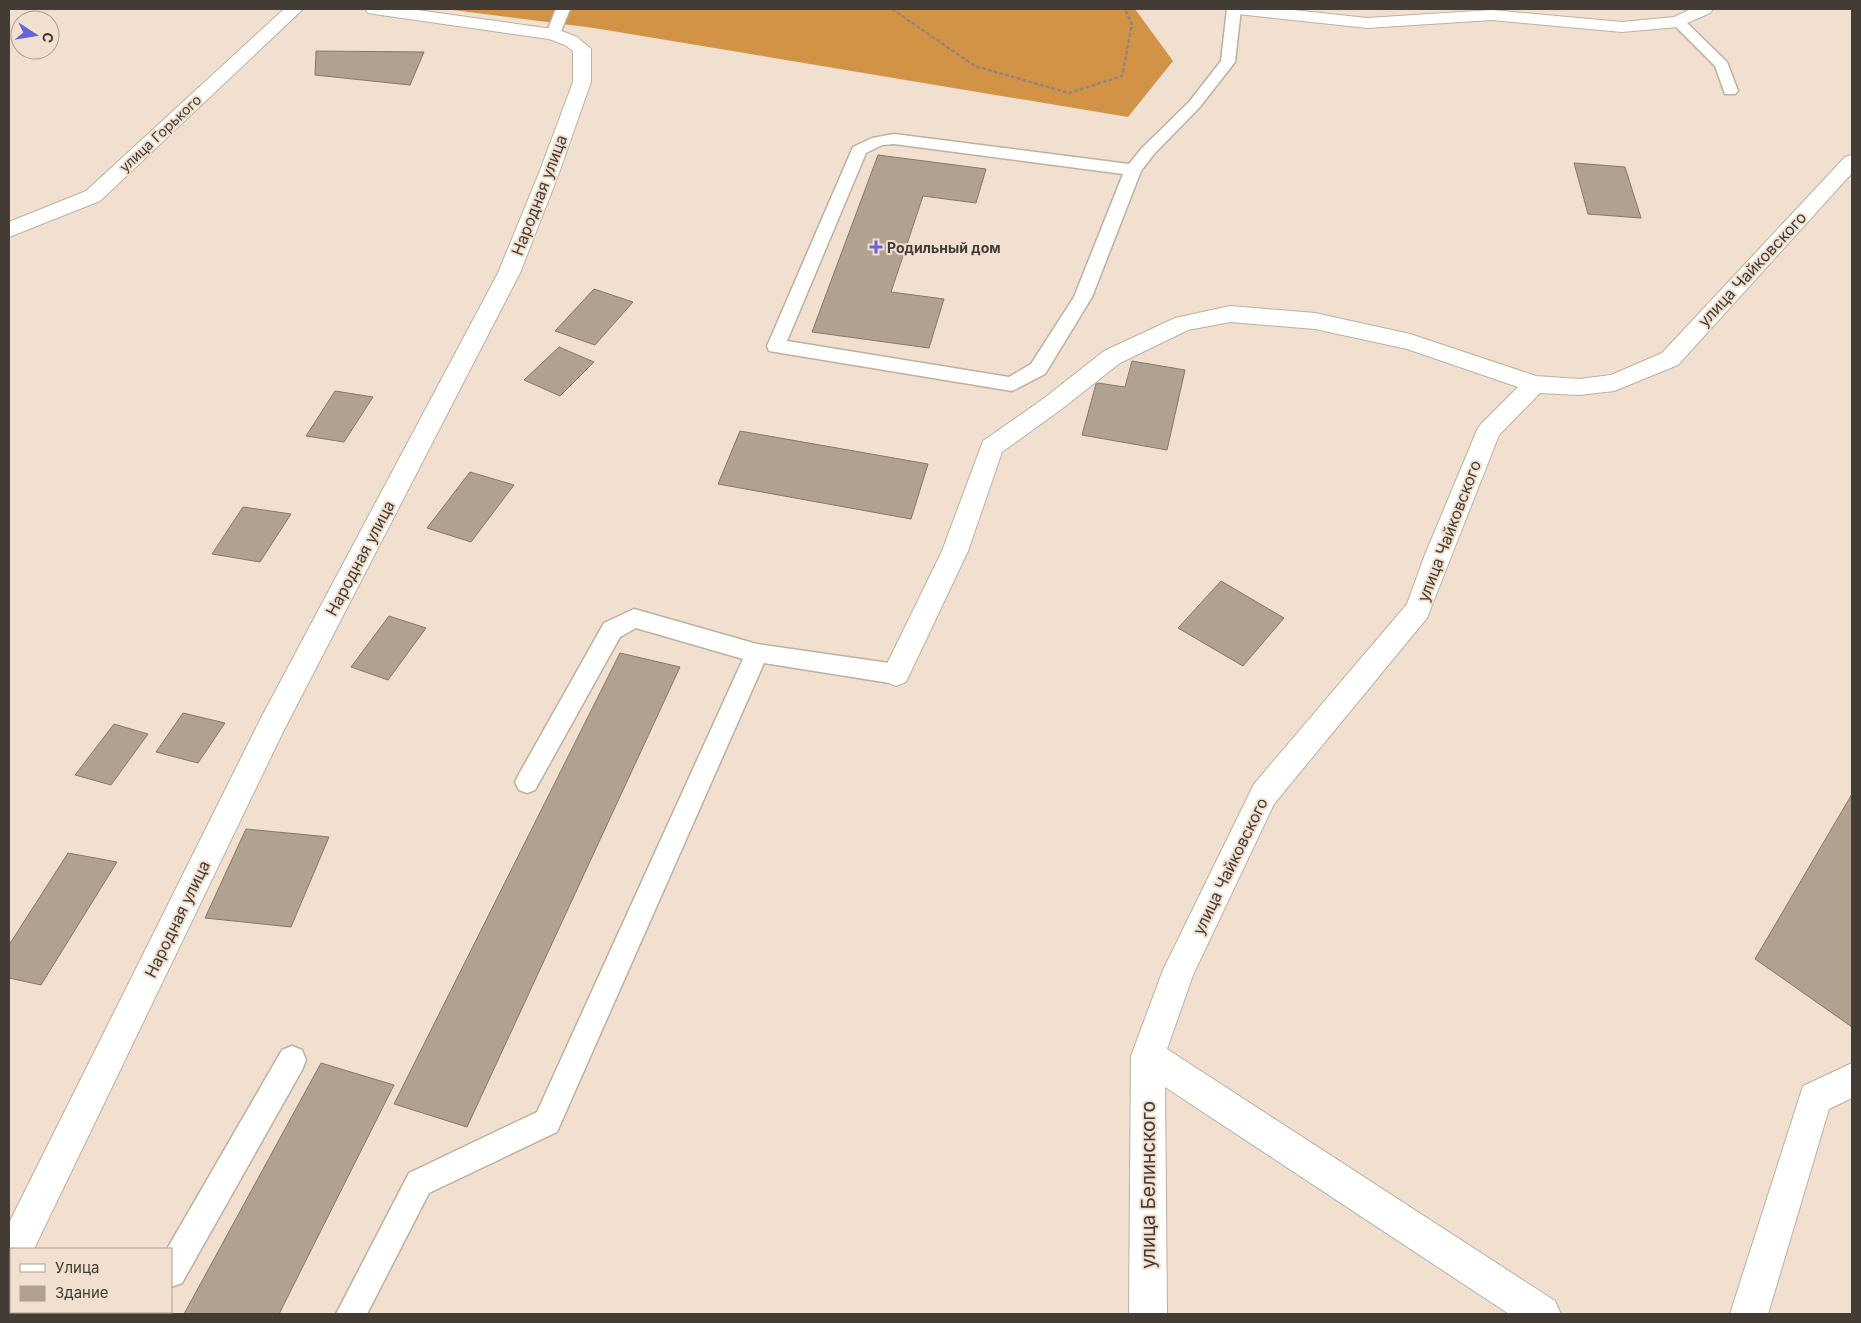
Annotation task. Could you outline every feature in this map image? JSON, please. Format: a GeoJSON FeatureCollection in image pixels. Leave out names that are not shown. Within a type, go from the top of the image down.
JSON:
{"type":"FeatureCollection","features":[{"type":"Feature","properties":{"kind":"street","name":"улица Горького"},"geometry":{"type":"LineString","coordinates":[[9,230],[93,196],[294,9]]}},
{"type":"Feature","properties":{"kind":"street","name":"Народная улица"},"geometry":{"type":"LineString","coordinates":[[15,1248],[272,726],[509,274],[582,82],[582,48],[571,41],[553,34],[374,9]]}},
{"type":"Feature","properties":{"kind":"street"},"geometry":{"type":"LineString","coordinates":[[1236,9],[1367,22],[1491,12],[1622,28],[1678,22],[1704,9]]}},
{"type":"Feature","properties":{"kind":"street","name":"улица Чайковского"},"geometry":{"type":"LineString","coordinates":[[1148,1056],[1179,970],[1264,794],[1418,610],[1437,557],[1489,430],[1535,384],[1579,388],[1614,383],[1670,359],[1852,161]]}},
{"type":"Feature","properties":{"kind":"street"},"geometry":{"type":"LineString","coordinates":[[896,674],[955,550],[992,447],[1051,406],[1112,357],[1183,323],[1230,314],[1315,321],[1410,342],[1535,384]]}},
{"type":"Feature","properties":{"kind":"street"},"geometry":{"type":"LineString","coordinates":[[1148,1056],[1542,1314]]}},
{"type":"Feature","properties":{"kind":"street","name":"улица Белинского"},"geometry":{"type":"LineString","coordinates":[[1148,1056],[1148,1314]]}},
{"type":"Feature","properties":{"kind":"street"},"geometry":{"type":"LineString","coordinates":[[1749,1314],[1816,1098],[1852,1080]]}},
{"type":"Feature","properties":{"kind":"lane"},"geometry":{"type":"LineString","coordinates":[[553,34],[563,9]]}},
{"type":"Feature","properties":{"kind":"lane"},"geometry":{"type":"LineString","coordinates":[[1133,170],[894,140],[878,140],[859,150],[776,346],[1012,384],[1038,369],[1083,297],[1133,170],[1148,150],[1194,105],[1228,62],[1236,9]]}},
{"type":"Feature","properties":{"kind":"lane"},"geometry":{"type":"LineString","coordinates":[[1678,22],[1722,65],[1730,92]]}},
{"type":"Feature","properties":{"kind":"lane"},"geometry":{"type":"LineString","coordinates":[[527,782],[612,630],[634,618],[757,653],[896,674]]}},
{"type":"Feature","properties":{"kind":"lane"},"geometry":{"type":"LineString","coordinates":[[350,1314],[419,1182],[547,1122],[757,653]]}},
{"type":"Feature","properties":{"kind":"lane"},"geometry":{"type":"LineString","coordinates":[[172,1270],[292,1060]]}},
{"type":"Feature","properties":{"kind":"path"},"geometry":{"type":"LineString","coordinates":[[892,9],[975,66],[1069,93],[1122,76],[1132,24],[1125,9]]}},
{"type":"Feature","properties":{"kind":"shaded area"},"geometry":{"type":"Polygon","coordinates":[[[445,9],[1135,9],[1173,61],[1128,117],[594,28],[445,9]]]}},
{"type":"Feature","properties":{"kind":"building"},"geometry":{"type":"Polygon","coordinates":[[[316,51],[424,52],[410,85],[315,75],[316,51]]]}},
{"type":"Feature","properties":{"kind":"building"},"geometry":{"type":"Polygon","coordinates":[[[878,155],[986,169],[976,203],[923,196],[891,292],[944,299],[929,348],[812,332],[878,155]]]}},
{"type":"Feature","properties":{"kind":"building"},"geometry":{"type":"Polygon","coordinates":[[[1574,163],[1625,167],[1641,218],[1588,214],[1574,163]]]}},
{"type":"Feature","properties":{"kind":"building"},"geometry":{"type":"Polygon","coordinates":[[[594,289],[633,302],[595,345],[555,331],[594,289]]]}},
{"type":"Feature","properties":{"kind":"building"},"geometry":{"type":"Polygon","coordinates":[[[559,347],[594,362],[560,396],[524,380],[559,347]]]}},
{"type":"Feature","properties":{"kind":"building"},"geometry":{"type":"Polygon","coordinates":[[[1132,361],[1185,370],[1167,450],[1082,435],[1096,384],[1125,387],[1132,361]]]}},
{"type":"Feature","properties":{"kind":"building"},"geometry":{"type":"Polygon","coordinates":[[[335,391],[373,397],[344,442],[306,436],[335,391]]]}},
{"type":"Feature","properties":{"kind":"building"},"geometry":{"type":"Polygon","coordinates":[[[740,431],[928,464],[911,519],[718,484],[740,431]]]}},
{"type":"Feature","properties":{"kind":"building"},"geometry":{"type":"Polygon","coordinates":[[[470,472],[514,485],[471,542],[427,528],[470,472]]]}},
{"type":"Feature","properties":{"kind":"building"},"geometry":{"type":"Polygon","coordinates":[[[243,507],[291,514],[260,562],[212,554],[243,507]]]}},
{"type":"Feature","properties":{"kind":"building"},"geometry":{"type":"Polygon","coordinates":[[[1221,581],[1284,618],[1243,666],[1178,628],[1221,581]]]}},
{"type":"Feature","properties":{"kind":"building"},"geometry":{"type":"Polygon","coordinates":[[[389,616],[426,628],[388,680],[351,667],[389,616]]]}},
{"type":"Feature","properties":{"kind":"building"},"geometry":{"type":"Polygon","coordinates":[[[620,653],[680,667],[467,1127],[394,1104],[620,653]]]}},
{"type":"Feature","properties":{"kind":"building"},"geometry":{"type":"Polygon","coordinates":[[[183,713],[225,723],[198,763],[156,752],[183,713]]]}},
{"type":"Feature","properties":{"kind":"building"},"geometry":{"type":"Polygon","coordinates":[[[114,724],[148,734],[111,785],[75,775],[114,724]]]}},
{"type":"Feature","properties":{"kind":"building"},"geometry":{"type":"Polygon","coordinates":[[[1852,794],[1852,1027],[1755,959],[1852,794]]]}},
{"type":"Feature","properties":{"kind":"building"},"geometry":{"type":"Polygon","coordinates":[[[246,829],[329,837],[291,927],[205,918],[246,829]]]}},
{"type":"Feature","properties":{"kind":"building"},"geometry":{"type":"Polygon","coordinates":[[[68,853],[117,862],[41,985],[9,978],[9,945],[68,853]]]}},
{"type":"Feature","properties":{"kind":"building"},"geometry":{"type":"Polygon","coordinates":[[[321,1063],[394,1085],[279,1314],[184,1314],[321,1063]]]}},
{"type":"Feature","properties":{"kind":"place","name":"Родильный дом"},"geometry":{"type":"Point","coordinates":[876,247]}}]}
